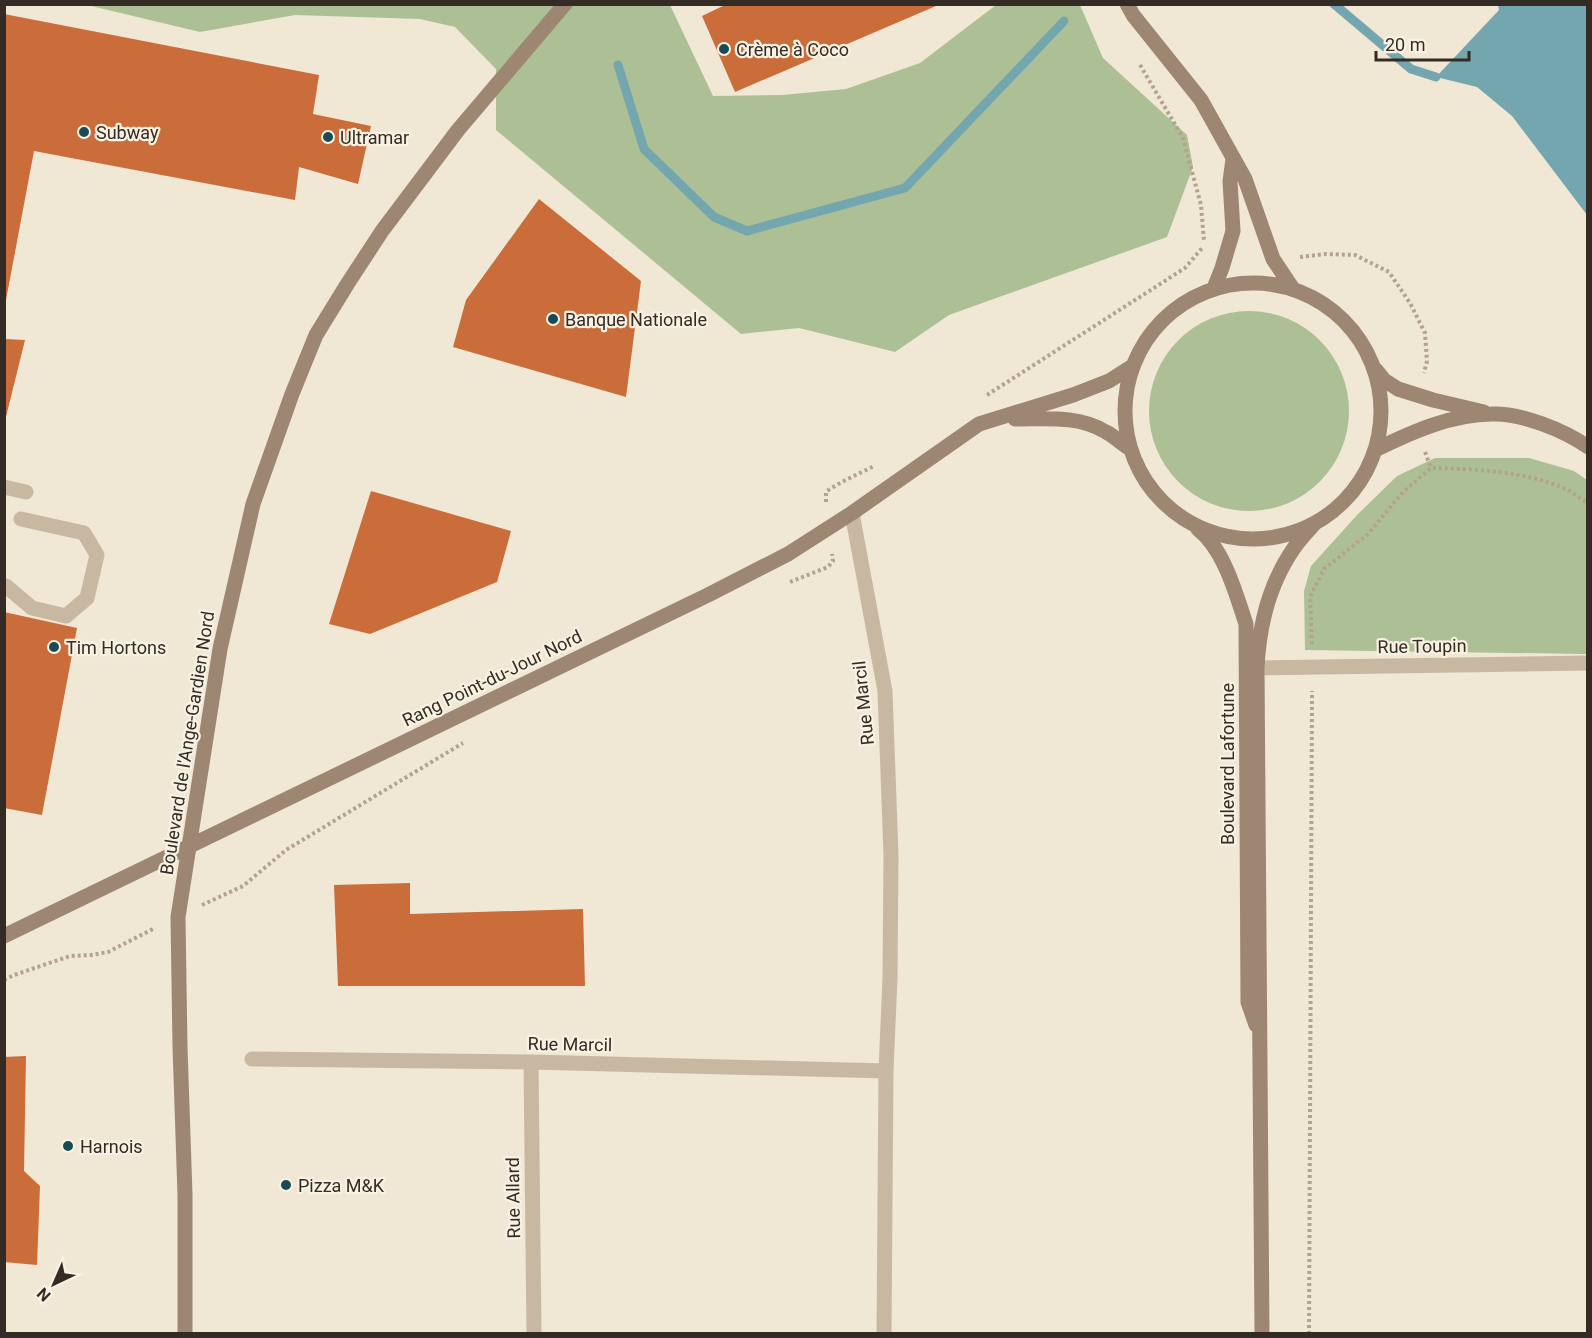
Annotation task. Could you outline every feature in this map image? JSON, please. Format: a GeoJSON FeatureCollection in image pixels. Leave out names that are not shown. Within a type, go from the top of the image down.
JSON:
{"type":"FeatureCollection","features":[{"type":"Feature","properties":{"kind":"street","name":"Boulevard de l'Ange-Gardien Nord"},"geometry":{"type":"LineString","coordinates":[[185,1334],[186,1195],[178,917],[220,649],[254,504],[316,335],[348,283],[419,180],[458,130],[565,4]]}},
{"type":"Feature","properties":{"kind":"street"},"geometry":{"type":"LineString","coordinates":[[1127,4],[1133,15],[1201,100],[1245,179],[1273,259],[1293,289]]}},
{"type":"Feature","properties":{"kind":"street"},"geometry":{"type":"LineString","coordinates":[[1214,288],[1233,231],[1230,189],[1233,159]]}},
{"type":"Feature","properties":{"kind":"street"},"geometry":{"type":"LineString","coordinates":[[1376,370],[1383,410],[1377,449],[1364,479],[1342,504],[1316,523],[1281,536],[1246,539],[1210,532],[1178,516],[1148,486],[1129,448],[1124,407],[1131,367],[1144,340],[1163,317],[1187,300],[1214,288],[1254,282],[1293,289],[1329,306],[1358,334],[1376,370],[1384,380],[1398,389],[1433,400],[1545,424],[1587,447]]}},
{"type":"Feature","properties":{"kind":"street","name":"Rang Point-du-Jour Nord"},"geometry":{"type":"LineString","coordinates":[[4,936],[708,595],[788,554],[852,513],[979,424],[1072,395],[1109,381],[1131,367]]}},
{"type":"Feature","properties":{"kind":"street"},"geometry":{"type":"LineString","coordinates":[[1377,449],[1407,435],[1450,420],[1489,413]]}},
{"type":"Feature","properties":{"kind":"street","name":"Rang Point-du-Jour Nord"},"geometry":{"type":"LineString","coordinates":[[979,424],[1063,418],[1090,424],[1108,432],[1129,448]]}},
{"type":"Feature","properties":{"kind":"street"},"geometry":{"type":"LineString","coordinates":[[4,487],[26,492]]}},
{"type":"Feature","properties":{"kind":"street","name":"Rue Marcil"},"geometry":{"type":"LineString","coordinates":[[852,513],[885,691],[891,855],[890,978],[886,1071],[884,1334]]}},
{"type":"Feature","properties":{"kind":"street","name":"Boulevard Lafortune"},"geometry":{"type":"LineString","coordinates":[[1178,516],[1201,531],[1217,551],[1234,586],[1245,624],[1248,1002],[1259,1033]]}},
{"type":"Feature","properties":{"kind":"street"},"geometry":{"type":"LineString","coordinates":[[6,586],[32,608],[66,616],[87,598],[97,555],[84,533],[21,519]]}},
{"type":"Feature","properties":{"kind":"street","name":"Boulevard Lafortune"},"geometry":{"type":"LineString","coordinates":[[1262,1334],[1258,642],[1270,594],[1284,563],[1295,545],[1316,523]]}},
{"type":"Feature","properties":{"kind":"street","name":"Rue Toupin"},"geometry":{"type":"LineString","coordinates":[[1257,668],[1587,663]]}},
{"type":"Feature","properties":{"kind":"street","name":"Rue Marcil"},"geometry":{"type":"LineString","coordinates":[[252,1059],[531,1062],[886,1071]]}},
{"type":"Feature","properties":{"kind":"street","name":"Rue Allard"},"geometry":{"type":"LineString","coordinates":[[531,1062],[534,1334]]}},
{"type":"Feature","properties":{"kind":"path"},"geometry":{"type":"LineString","coordinates":[[981,399],[1185,268],[1204,245],[1201,205],[1183,138],[1135,56]]}},
{"type":"Feature","properties":{"kind":"path"},"geometry":{"type":"LineString","coordinates":[[1295,257],[1326,254],[1355,255],[1389,272],[1410,303],[1425,333],[1427,361],[1421,380]]}},
{"type":"Feature","properties":{"kind":"path"},"geometry":{"type":"LineString","coordinates":[[1424,450],[1431,468]]}},
{"type":"Feature","properties":{"kind":"path"},"geometry":{"type":"LineString","coordinates":[[826,505],[826,492],[878,464]]}},
{"type":"Feature","properties":{"kind":"path"},"geometry":{"type":"LineString","coordinates":[[1311,634],[1310,597],[1324,569],[1368,534],[1403,492],[1431,468],[1485,470],[1537,480],[1570,491],[1587,503]]}},
{"type":"Feature","properties":{"kind":"path"},"geometry":{"type":"LineString","coordinates":[[780,586],[828,567],[832,561]]}},
{"type":"Feature","properties":{"kind":"path"},"geometry":{"type":"LineString","coordinates":[[1309,1334],[1312,705]]}},
{"type":"Feature","properties":{"kind":"path"},"geometry":{"type":"LineString","coordinates":[[220,895],[243,886],[286,850],[467,740]]}},
{"type":"Feature","properties":{"kind":"path"},"geometry":{"type":"LineString","coordinates":[[4,980],[70,956],[108,952]]}},
{"type":"Feature","properties":{"kind":"green space"},"geometry":{"type":"Polygon","coordinates":[[[87,5],[670,5],[713,96],[782,95],[846,89],[920,63],[996,5],[1080,5],[1103,58],[1187,135],[1193,167],[1167,237],[949,315],[895,352],[799,328],[741,334],[496,130],[496,69],[455,27],[420,19],[295,15],[200,32],[87,5]]]}},
{"type":"Feature","properties":{"kind":"green space"},"geometry":{"type":"Polygon","coordinates":[[[1249,311],[1278,315],[1305,328],[1320,340],[1332,355],[1345,382],[1349,411],[1345,440],[1332,467],[1320,482],[1305,494],[1278,507],[1249,511],[1220,507],[1193,494],[1178,482],[1166,467],[1153,440],[1149,411],[1153,382],[1166,355],[1178,340],[1193,328],[1220,315],[1249,311]]]}},
{"type":"Feature","properties":{"kind":"green space"},"geometry":{"type":"Polygon","coordinates":[[[1435,458],[1529,458],[1574,471],[1587,480],[1587,654],[1305,650],[1304,591],[1311,566],[1357,515],[1397,476],[1435,458]]]}},
{"type":"Feature","properties":{"kind":"water"},"geometry":{"type":"Polygon","coordinates":[[[1498,5],[1587,5],[1587,215],[1512,116],[1477,87],[1436,77],[1499,10],[1498,5]]]}},
{"type":"Feature","properties":{"kind":"building"},"geometry":{"type":"Polygon","coordinates":[[[727,4],[935,4],[936,6],[735,92],[702,16],[727,4]]]}},
{"type":"Feature","properties":{"kind":"building"},"geometry":{"type":"Polygon","coordinates":[[[4,14],[319,75],[313,114],[371,126],[358,184],[299,167],[295,200],[34,151],[6,300],[4,300],[4,14]]]}},
{"type":"Feature","properties":{"kind":"building"},"geometry":{"type":"Polygon","coordinates":[[[539,199],[641,281],[626,397],[453,347],[466,300],[539,199]]]}},
{"type":"Feature","properties":{"kind":"building"},"geometry":{"type":"Polygon","coordinates":[[[5,339],[25,340],[5,421],[5,339]]]}},
{"type":"Feature","properties":{"kind":"building"},"geometry":{"type":"Polygon","coordinates":[[[371,491],[511,531],[497,582],[370,634],[329,624],[371,491]]]}},
{"type":"Feature","properties":{"kind":"building"},"geometry":{"type":"Polygon","coordinates":[[[4,612],[77,628],[42,815],[4,808],[4,612]]]}},
{"type":"Feature","properties":{"kind":"building"},"geometry":{"type":"Polygon","coordinates":[[[410,883],[410,914],[583,909],[585,986],[338,986],[334,885],[410,883]]]}},
{"type":"Feature","properties":{"kind":"building"},"geometry":{"type":"Polygon","coordinates":[[[26,1056],[24,1171],[40,1186],[37,1265],[4,1262],[4,1057],[26,1056]]]}},
{"type":"Feature","properties":{"kind":"waterway"},"geometry":{"type":"LineString","coordinates":[[1334,4],[1411,69],[1436,77]]}},
{"type":"Feature","properties":{"kind":"waterway"},"geometry":{"type":"LineString","coordinates":[[618,65],[644,149],[714,217],[747,231],[905,188],[1064,21]]}},
{"type":"Feature","properties":{"kind":"place","name":"Crème à Coco"},"geometry":{"type":"Point","coordinates":[724,49]}},
{"type":"Feature","properties":{"kind":"place","name":"Subway"},"geometry":{"type":"Point","coordinates":[84,132]}},
{"type":"Feature","properties":{"kind":"place","name":"Ultramar"},"geometry":{"type":"Point","coordinates":[328,137]}},
{"type":"Feature","properties":{"kind":"place","name":"Banque Nationale"},"geometry":{"type":"Point","coordinates":[553,319]}},
{"type":"Feature","properties":{"kind":"place","name":"Tim Hortons"},"geometry":{"type":"Point","coordinates":[54,647]}},
{"type":"Feature","properties":{"kind":"place","name":"Harnois"},"geometry":{"type":"Point","coordinates":[68,1146]}},
{"type":"Feature","properties":{"kind":"place","name":"Pizza M&K"},"geometry":{"type":"Point","coordinates":[286,1185]}}]}
